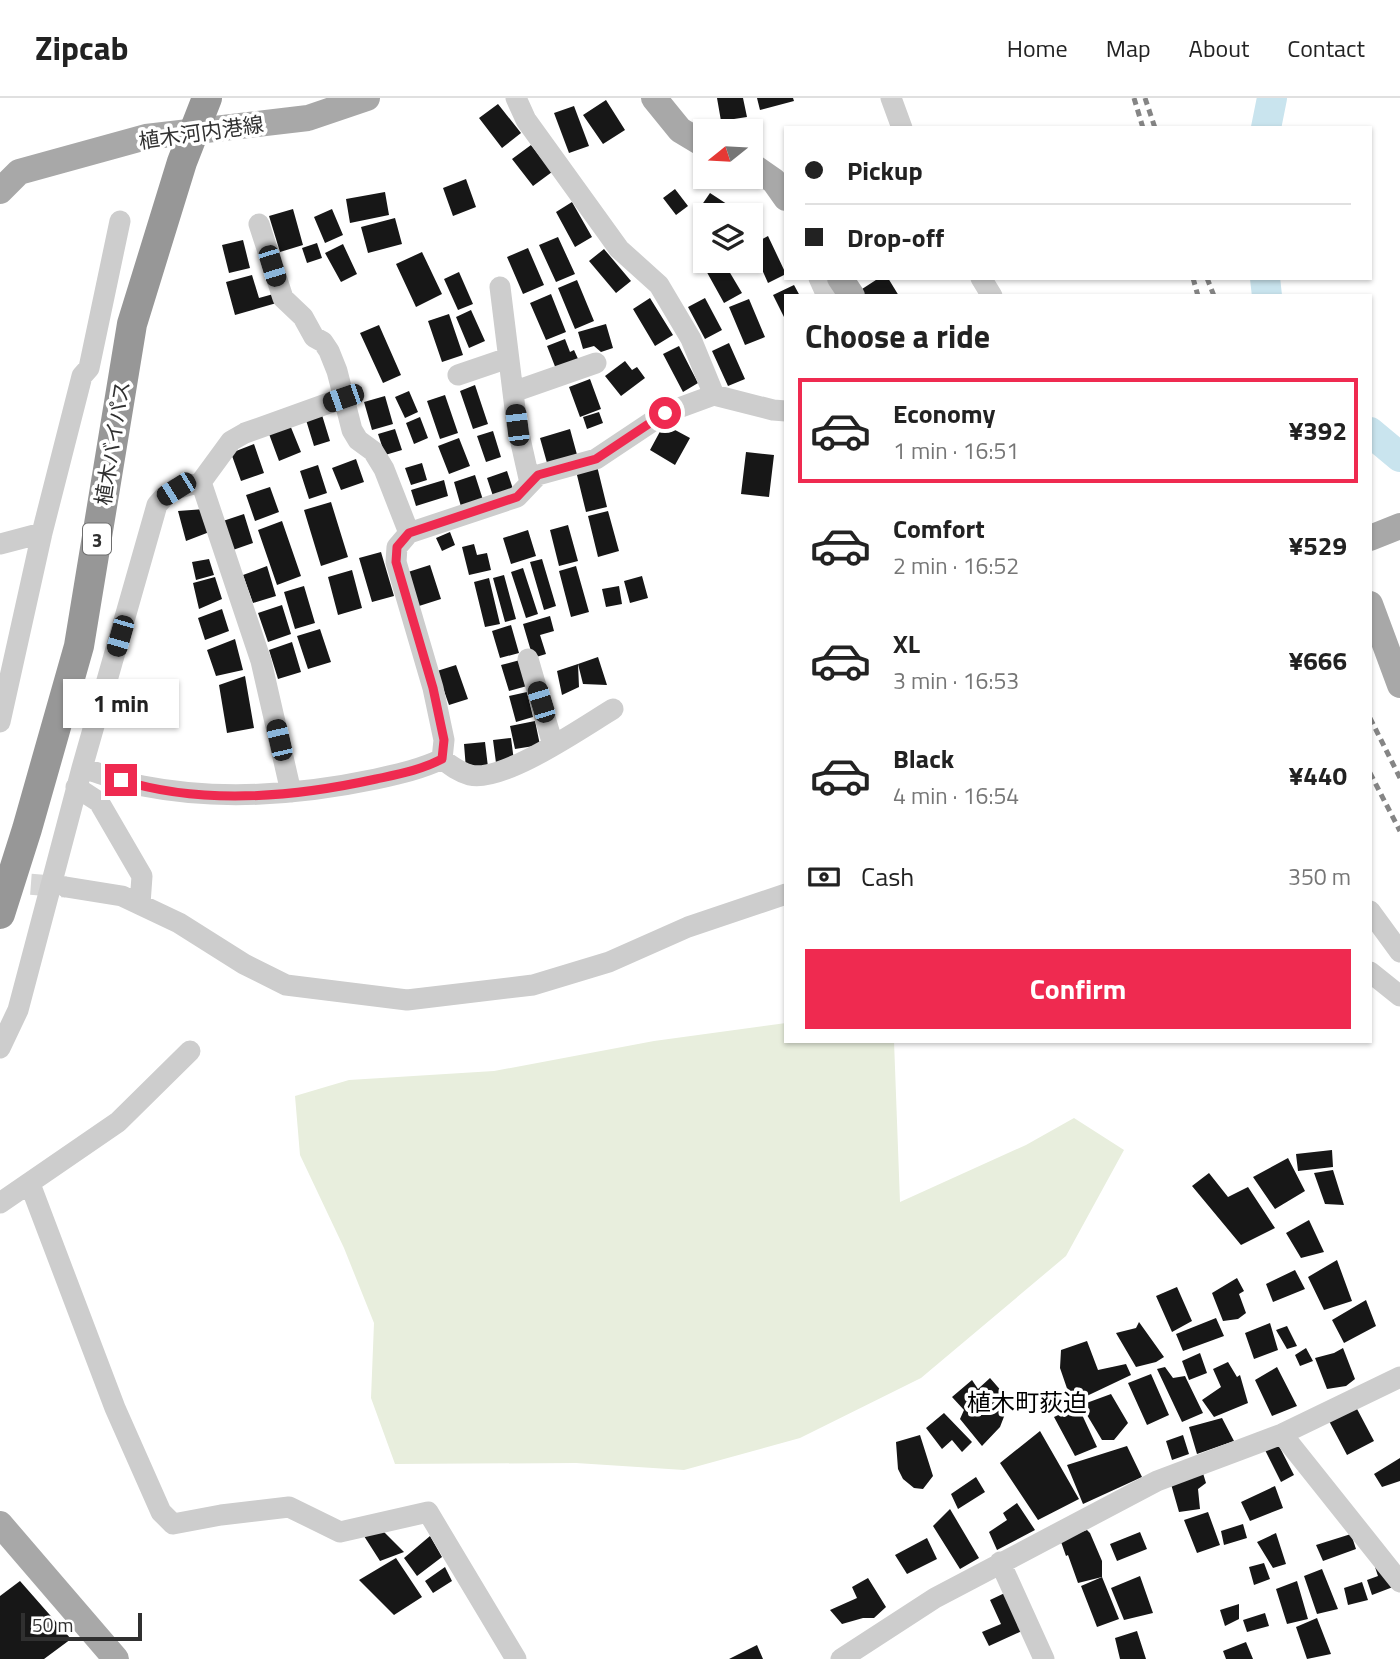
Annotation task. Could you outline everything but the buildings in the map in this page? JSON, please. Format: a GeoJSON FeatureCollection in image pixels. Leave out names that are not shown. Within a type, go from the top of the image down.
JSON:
{"type":"FeatureCollection","features":[{"type":"Feature","properties":{"kind":"highway","name":"植木バイパス"},"geometry":{"type":"LineString","coordinates":[[0,914],[79,646],[132,324],[182,162],[207,98]]}},
{"type":"Feature","properties":{"kind":"main road","name":"植木河内港線"},"geometry":{"type":"LineString","coordinates":[[0,191],[19,172],[146,137],[308,118],[367,98]]}},
{"type":"Feature","properties":{"kind":"main road"},"geometry":{"type":"LineString","coordinates":[[654,98],[680,130],[693,138]]}},
{"type":"Feature","properties":{"kind":"main road"},"geometry":{"type":"LineString","coordinates":[[763,173],[774,181],[784,195]]}},
{"type":"Feature","properties":{"kind":"main road"},"geometry":{"type":"LineString","coordinates":[[1372,537],[1400,526]]}},
{"type":"Feature","properties":{"kind":"main road"},"geometry":{"type":"LineString","coordinates":[[1372,609],[1400,685]]}},
{"type":"Feature","properties":{"kind":"main road"},"geometry":{"type":"LineString","coordinates":[[0,1524],[108,1656]]}},
{"type":"Feature","properties":{"kind":"street"},"geometry":{"type":"LineString","coordinates":[[516,98],[526,120],[619,249],[659,285],[691,339],[714,395]]}},
{"type":"Feature","properties":{"kind":"street"},"geometry":{"type":"LineString","coordinates":[[891,98],[901,126]]}},
{"type":"Feature","properties":{"kind":"street"},"geometry":{"type":"LineString","coordinates":[[0,722],[42,533],[82,376],[89,368],[120,221]]}},
{"type":"Feature","properties":{"kind":"street"},"geometry":{"type":"LineString","coordinates":[[259,224],[283,298],[303,317],[314,337],[323,342],[329,351],[352,430],[358,440],[373,451],[384,469],[409,533]]}},
{"type":"Feature","properties":{"kind":"street"},"geometry":{"type":"LineString","coordinates":[[500,287],[517,425],[530,483]]}},
{"type":"Feature","properties":{"kind":"street"},"geometry":{"type":"LineString","coordinates":[[458,376],[509,358]]}},
{"type":"Feature","properties":{"kind":"street"},"geometry":{"type":"LineString","coordinates":[[513,392],[596,363]]}},
{"type":"Feature","properties":{"kind":"street"},"geometry":{"type":"LineString","coordinates":[[442,759],[444,740],[433,688],[396,562],[397,547],[409,533],[517,497],[538,475],[596,459],[665,413],[714,395],[784,411]]}},
{"type":"Feature","properties":{"kind":"street"},"geometry":{"type":"LineString","coordinates":[[0,1048],[18,1010],[79,777],[157,505],[176,489],[201,482],[231,441],[264,425],[343,398]]}},
{"type":"Feature","properties":{"kind":"street"},"geometry":{"type":"LineString","coordinates":[[201,482],[261,661],[291,792]]}},
{"type":"Feature","properties":{"kind":"street"},"geometry":{"type":"LineString","coordinates":[[0,544],[42,533]]}},
{"type":"Feature","properties":{"kind":"street"},"geometry":{"type":"LineString","coordinates":[[528,659],[553,746]]}},
{"type":"Feature","properties":{"kind":"street"},"geometry":{"type":"LineString","coordinates":[[442,759],[454,769],[472,776],[510,768],[553,746],[613,709]]}},
{"type":"Feature","properties":{"kind":"street"},"geometry":{"type":"LineString","coordinates":[[79,777],[177,791],[226,794],[291,792],[367,781],[426,767],[442,759]]}},
{"type":"Feature","properties":{"kind":"street"},"geometry":{"type":"LineString","coordinates":[[79,777],[99,802],[142,876],[140,904]]}},
{"type":"Feature","properties":{"kind":"street"},"geometry":{"type":"LineString","coordinates":[[66,887],[122,896],[140,904],[179,923],[244,964],[286,985],[407,1000],[533,985],[609,962],[688,927],[784,895]]}},
{"type":"Feature","properties":{"kind":"street"},"geometry":{"type":"LineString","coordinates":[[1372,914],[1400,952]]}},
{"type":"Feature","properties":{"kind":"street"},"geometry":{"type":"LineString","coordinates":[[1372,974],[1400,996]]}},
{"type":"Feature","properties":{"kind":"street"},"geometry":{"type":"LineString","coordinates":[[0,1203],[118,1122],[190,1051]]}},
{"type":"Feature","properties":{"kind":"street"},"geometry":{"type":"LineString","coordinates":[[30,1184],[115,1408],[161,1512],[173,1524],[289,1507],[340,1532],[428,1512],[516,1659]]}},
{"type":"Feature","properties":{"kind":"street"},"geometry":{"type":"LineString","coordinates":[[841,1659],[935,1598],[1157,1481],[1282,1434],[1400,1377]]}},
{"type":"Feature","properties":{"kind":"street"},"geometry":{"type":"LineString","coordinates":[[1282,1434],[1400,1582]]}},
{"type":"Feature","properties":{"kind":"street"},"geometry":{"type":"LineString","coordinates":[[1000,1562],[1044,1659]]}},
{"type":"Feature","properties":{"kind":"green space"},"geometry":{"type":"Polygon","coordinates":[[[784,1023],[784,1043],[894,1043],[900,1202],[1026,1145],[1074,1118],[1124,1150],[1066,1256],[921,1378],[800,1438],[684,1470],[576,1463],[395,1464],[371,1398],[374,1323],[344,1248],[300,1155],[295,1096],[349,1080],[494,1071],[654,1041],[784,1023]]]}},
{"type":"Feature","properties":{"kind":"waterway"},"geometry":{"type":"LineString","coordinates":[[1266,126],[1272,98]]}},
{"type":"Feature","properties":{"kind":"waterway"},"geometry":{"type":"LineString","coordinates":[[1265,280],[1267,294]]}},
{"type":"Feature","properties":{"kind":"waterway"},"geometry":{"type":"LineString","coordinates":[[1372,434],[1400,457]]}},
{"type":"Feature","properties":{"kind":"tunnel"},"geometry":{"type":"LineString","coordinates":[[0,882],[66,887]]}},
{"type":"Feature","properties":{"kind":"railway"},"geometry":{"type":"LineString","coordinates":[[1134,98],[1142,126]]}},
{"type":"Feature","properties":{"kind":"railway"},"geometry":{"type":"LineString","coordinates":[[1145,98],[1154,126]]}},
{"type":"Feature","properties":{"kind":"railway"},"geometry":{"type":"LineString","coordinates":[[1194,280],[1197,294]]}},
{"type":"Feature","properties":{"kind":"railway"},"geometry":{"type":"LineString","coordinates":[[1208,280],[1213,294]]}},
{"type":"Feature","properties":{"kind":"railway"},"geometry":{"type":"LineString","coordinates":[[1372,722],[1400,778]]}},
{"type":"Feature","properties":{"kind":"railway"},"geometry":{"type":"LineString","coordinates":[[1372,777],[1400,831]]}},
{"type":"Feature","properties":{"kind":"district","name":"植木町荻迫"},"geometry":{"type":"Point","coordinates":[1027,1402]}},
{"type":"Feature","properties":{"kind":"route"},"geometry":{"type":"LineString","coordinates":[[121,780],[141,786],[206,794],[291,792],[367,781],[426,767],[442,759],[444,740],[433,688],[422,643],[396,562],[397,547],[409,533],[517,497],[538,475],[596,459],[665,413]]}}]}
